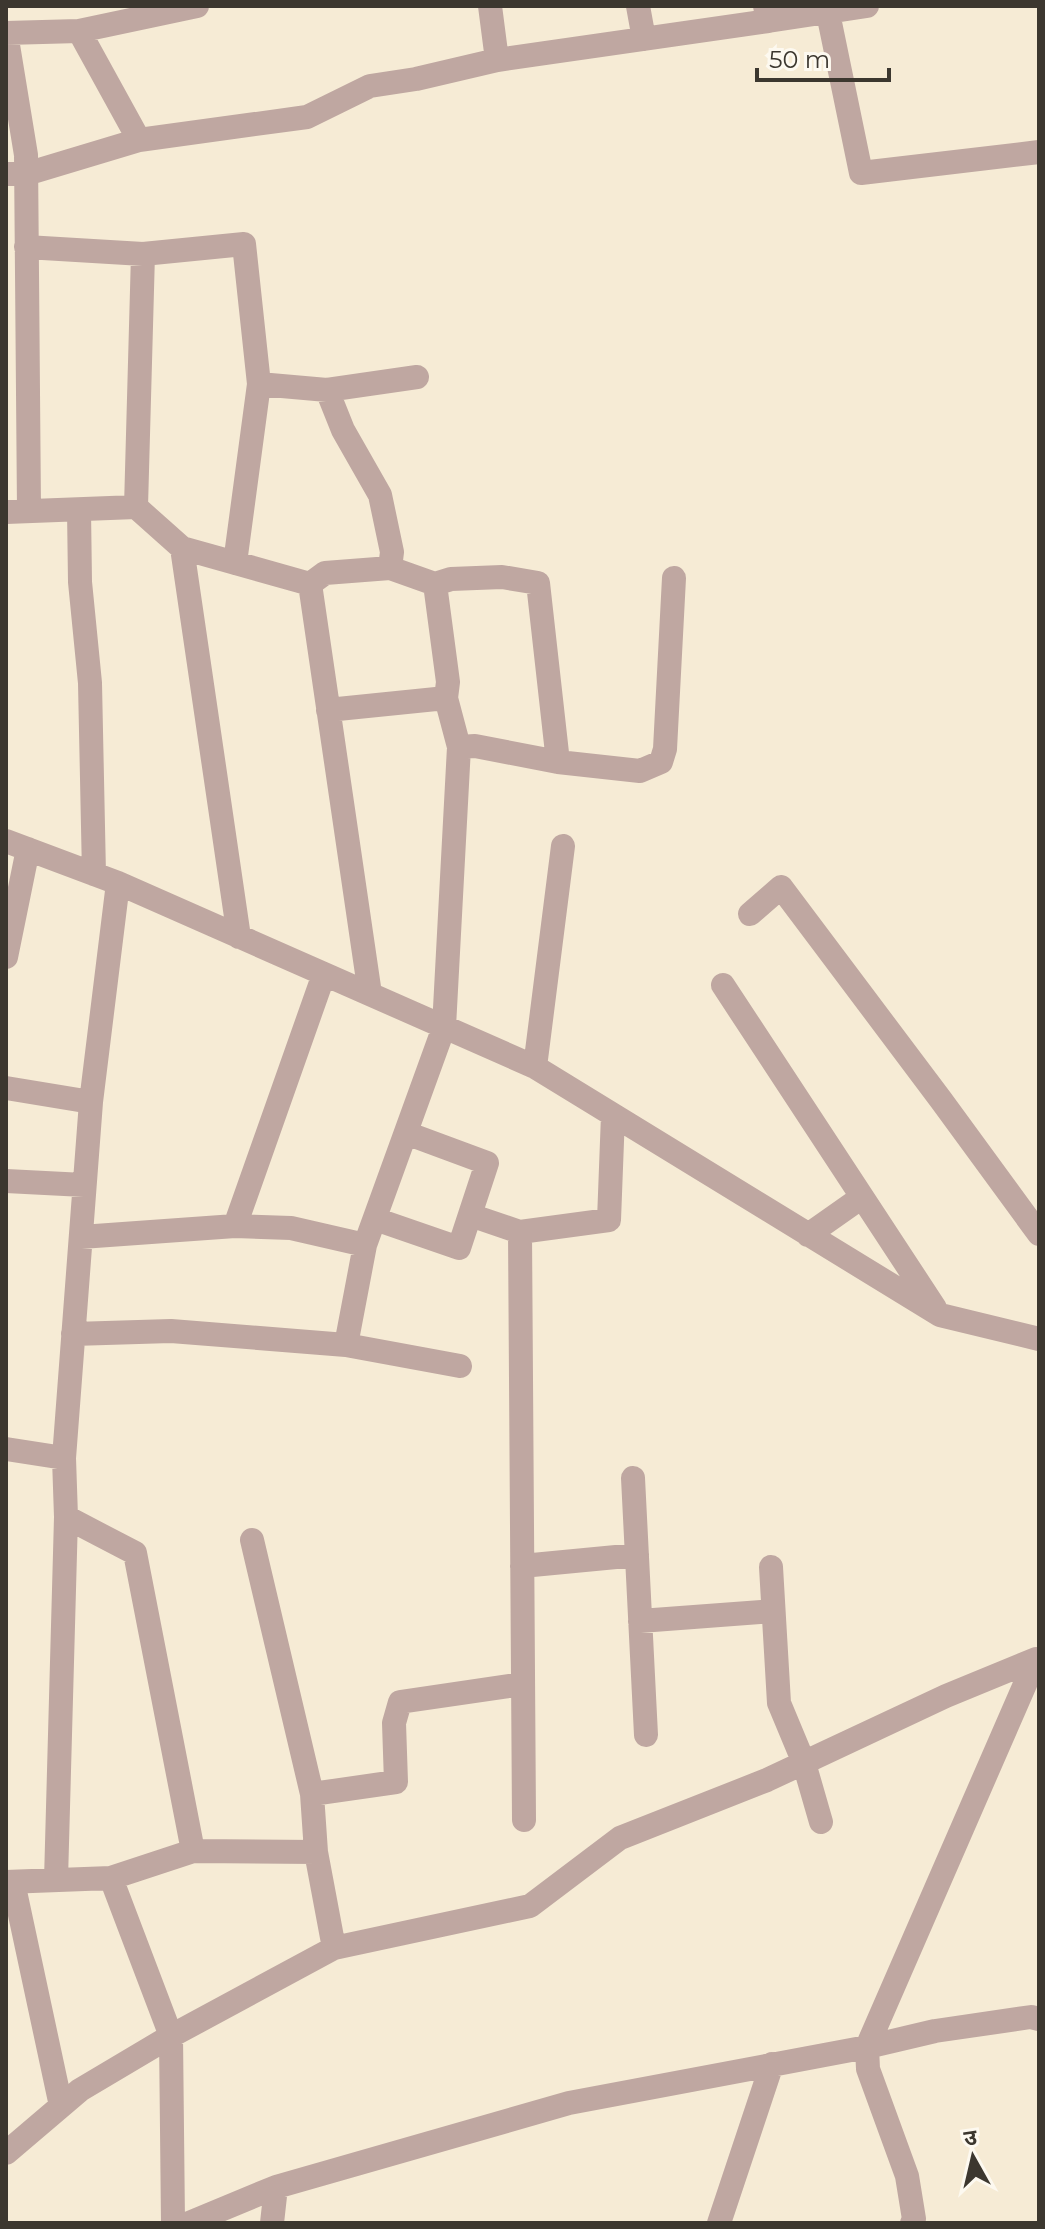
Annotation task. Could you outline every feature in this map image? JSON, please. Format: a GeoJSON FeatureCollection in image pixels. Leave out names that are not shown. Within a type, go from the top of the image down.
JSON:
{"type":"FeatureCollection","features":[{"type":"Feature","properties":{"kind":"street"},"geometry":{"type":"LineString","coordinates":[[197,6],[147,12],[79,31],[6,33],[26,155],[16,174],[26,247],[17,511],[136,507],[182,548],[310,584]]}},
{"type":"Feature","properties":{"kind":"street"},"geometry":{"type":"LineString","coordinates":[[490,6],[497,60]]}},
{"type":"Feature","properties":{"kind":"street"},"geometry":{"type":"LineString","coordinates":[[638,6],[644,39]]}},
{"type":"Feature","properties":{"kind":"street"},"geometry":{"type":"LineString","coordinates":[[16,174],[139,140],[307,117],[370,86],[497,60],[644,39],[766,14],[828,13],[867,6]]}},
{"type":"Feature","properties":{"kind":"street"},"geometry":{"type":"LineString","coordinates":[[828,13],[861,173],[1039,152]]}},
{"type":"Feature","properties":{"kind":"street"},"geometry":{"type":"LineString","coordinates":[[79,31],[139,140]]}},
{"type":"Feature","properties":{"kind":"street"},"geometry":{"type":"LineString","coordinates":[[26,247],[143,254],[244,244],[259,384],[235,563]]}},
{"type":"Feature","properties":{"kind":"street"},"geometry":{"type":"LineString","coordinates":[[136,507],[143,254]]}},
{"type":"Feature","properties":{"kind":"street"},"geometry":{"type":"LineString","coordinates":[[259,384],[327,390],[417,377]]}},
{"type":"Feature","properties":{"kind":"street"},"geometry":{"type":"LineString","coordinates":[[327,390],[343,430],[380,495],[392,552],[390,568]]}},
{"type":"Feature","properties":{"kind":"street"},"geometry":{"type":"LineString","coordinates":[[79,510],[80,582],[90,683],[94,874]]}},
{"type":"Feature","properties":{"kind":"street"},"geometry":{"type":"LineString","coordinates":[[182,548],[239,937]]}},
{"type":"Feature","properties":{"kind":"street"},"geometry":{"type":"LineString","coordinates":[[310,584],[325,573],[390,568],[435,584],[451,579],[502,577],[538,583],[558,762]]}},
{"type":"Feature","properties":{"kind":"street"},"geometry":{"type":"LineString","coordinates":[[459,747],[475,746],[558,762],[640,771],[661,762],[665,749],[674,578]]}},
{"type":"Feature","properties":{"kind":"street"},"geometry":{"type":"LineString","coordinates":[[310,584],[370,994]]}},
{"type":"Feature","properties":{"kind":"street"},"geometry":{"type":"LineString","coordinates":[[346,1345],[365,1245],[444,1027],[459,747],[446,698],[448,682],[435,584]]}},
{"type":"Feature","properties":{"kind":"street"},"geometry":{"type":"LineString","coordinates":[[328,710],[446,698]]}},
{"type":"Feature","properties":{"kind":"street"},"geometry":{"type":"LineString","coordinates":[[6,957],[17,845],[118,883],[535,1067],[940,1315],[1039,1339]]}},
{"type":"Feature","properties":{"kind":"street"},"geometry":{"type":"LineString","coordinates":[[535,1067],[563,846]]}},
{"type":"Feature","properties":{"kind":"street"},"geometry":{"type":"LineString","coordinates":[[56,1880],[66,1517],[64,1458],[91,1102],[118,883]]}},
{"type":"Feature","properties":{"kind":"street"},"geometry":{"type":"LineString","coordinates":[[750,914],[781,887],[1039,1234]]}},
{"type":"Feature","properties":{"kind":"street"},"geometry":{"type":"LineString","coordinates":[[235,1226],[324,974]]}},
{"type":"Feature","properties":{"kind":"street"},"geometry":{"type":"LineString","coordinates":[[723,985],[940,1315]]}},
{"type":"Feature","properties":{"kind":"street"},"geometry":{"type":"LineString","coordinates":[[6,1088],[91,1102]]}},
{"type":"Feature","properties":{"kind":"street"},"geometry":{"type":"LineString","coordinates":[[470,1215],[520,1232],[609,1220],[613,1115]]}},
{"type":"Feature","properties":{"kind":"street"},"geometry":{"type":"LineString","coordinates":[[375,1219],[459,1248],[487,1163],[406,1133]]}},
{"type":"Feature","properties":{"kind":"street"},"geometry":{"type":"LineString","coordinates":[[6,1181],[84,1185]]}},
{"type":"Feature","properties":{"kind":"street"},"geometry":{"type":"LineString","coordinates":[[808,1235],[862,1197]]}},
{"type":"Feature","properties":{"kind":"street"},"geometry":{"type":"LineString","coordinates":[[81,1237],[235,1226],[291,1228],[365,1245]]}},
{"type":"Feature","properties":{"kind":"street"},"geometry":{"type":"LineString","coordinates":[[520,1232],[524,1820]]}},
{"type":"Feature","properties":{"kind":"street"},"geometry":{"type":"LineString","coordinates":[[73,1334],[171,1331],[346,1345],[460,1366]]}},
{"type":"Feature","properties":{"kind":"street"},"geometry":{"type":"LineString","coordinates":[[6,1449],[64,1458]]}},
{"type":"Feature","properties":{"kind":"street"},"geometry":{"type":"LineString","coordinates":[[633,1478],[646,1735]]}},
{"type":"Feature","properties":{"kind":"street"},"geometry":{"type":"LineString","coordinates":[[66,1517],[135,1553],[193,1851]]}},
{"type":"Feature","properties":{"kind":"street"},"geometry":{"type":"LineString","coordinates":[[252,1540],[312,1794],[316,1852],[334,1948]]}},
{"type":"Feature","properties":{"kind":"street"},"geometry":{"type":"LineString","coordinates":[[522,1566],[637,1555]]}},
{"type":"Feature","properties":{"kind":"street"},"geometry":{"type":"LineString","coordinates":[[771,1567],[779,1703],[804,1763],[821,1822]]}},
{"type":"Feature","properties":{"kind":"street"},"geometry":{"type":"LineString","coordinates":[[640,1621],[773,1611]]}},
{"type":"Feature","properties":{"kind":"street"},"geometry":{"type":"LineString","coordinates":[[6,2153],[80,2090],[171,2036],[334,1948],[530,1906],[620,1838],[767,1780],[946,1696],[1038,1657]]}},
{"type":"Feature","properties":{"kind":"street"},"geometry":{"type":"LineString","coordinates":[[916,2222],[907,2176],[868,2069],[867,2047],[1038,1657]]}},
{"type":"Feature","properties":{"kind":"street"},"geometry":{"type":"LineString","coordinates":[[312,1794],[396,1782],[394,1723],[400,1702],[523,1684]]}},
{"type":"Feature","properties":{"kind":"street"},"geometry":{"type":"LineString","coordinates":[[61,2106],[10,1882],[111,1878],[193,1851],[316,1852]]}},
{"type":"Feature","properties":{"kind":"street"},"geometry":{"type":"LineString","coordinates":[[111,1878],[171,2036],[173,2223]]}},
{"type":"Feature","properties":{"kind":"street"},"geometry":{"type":"LineString","coordinates":[[189,2223],[276,2187],[569,2103],[867,2047],[935,2031],[1031,2017],[1039,2019]]}},
{"type":"Feature","properties":{"kind":"street"},"geometry":{"type":"LineString","coordinates":[[719,2223],[772,2064]]}},
{"type":"Feature","properties":{"kind":"street"},"geometry":{"type":"LineString","coordinates":[[272,2223],[276,2187]]}}]}
